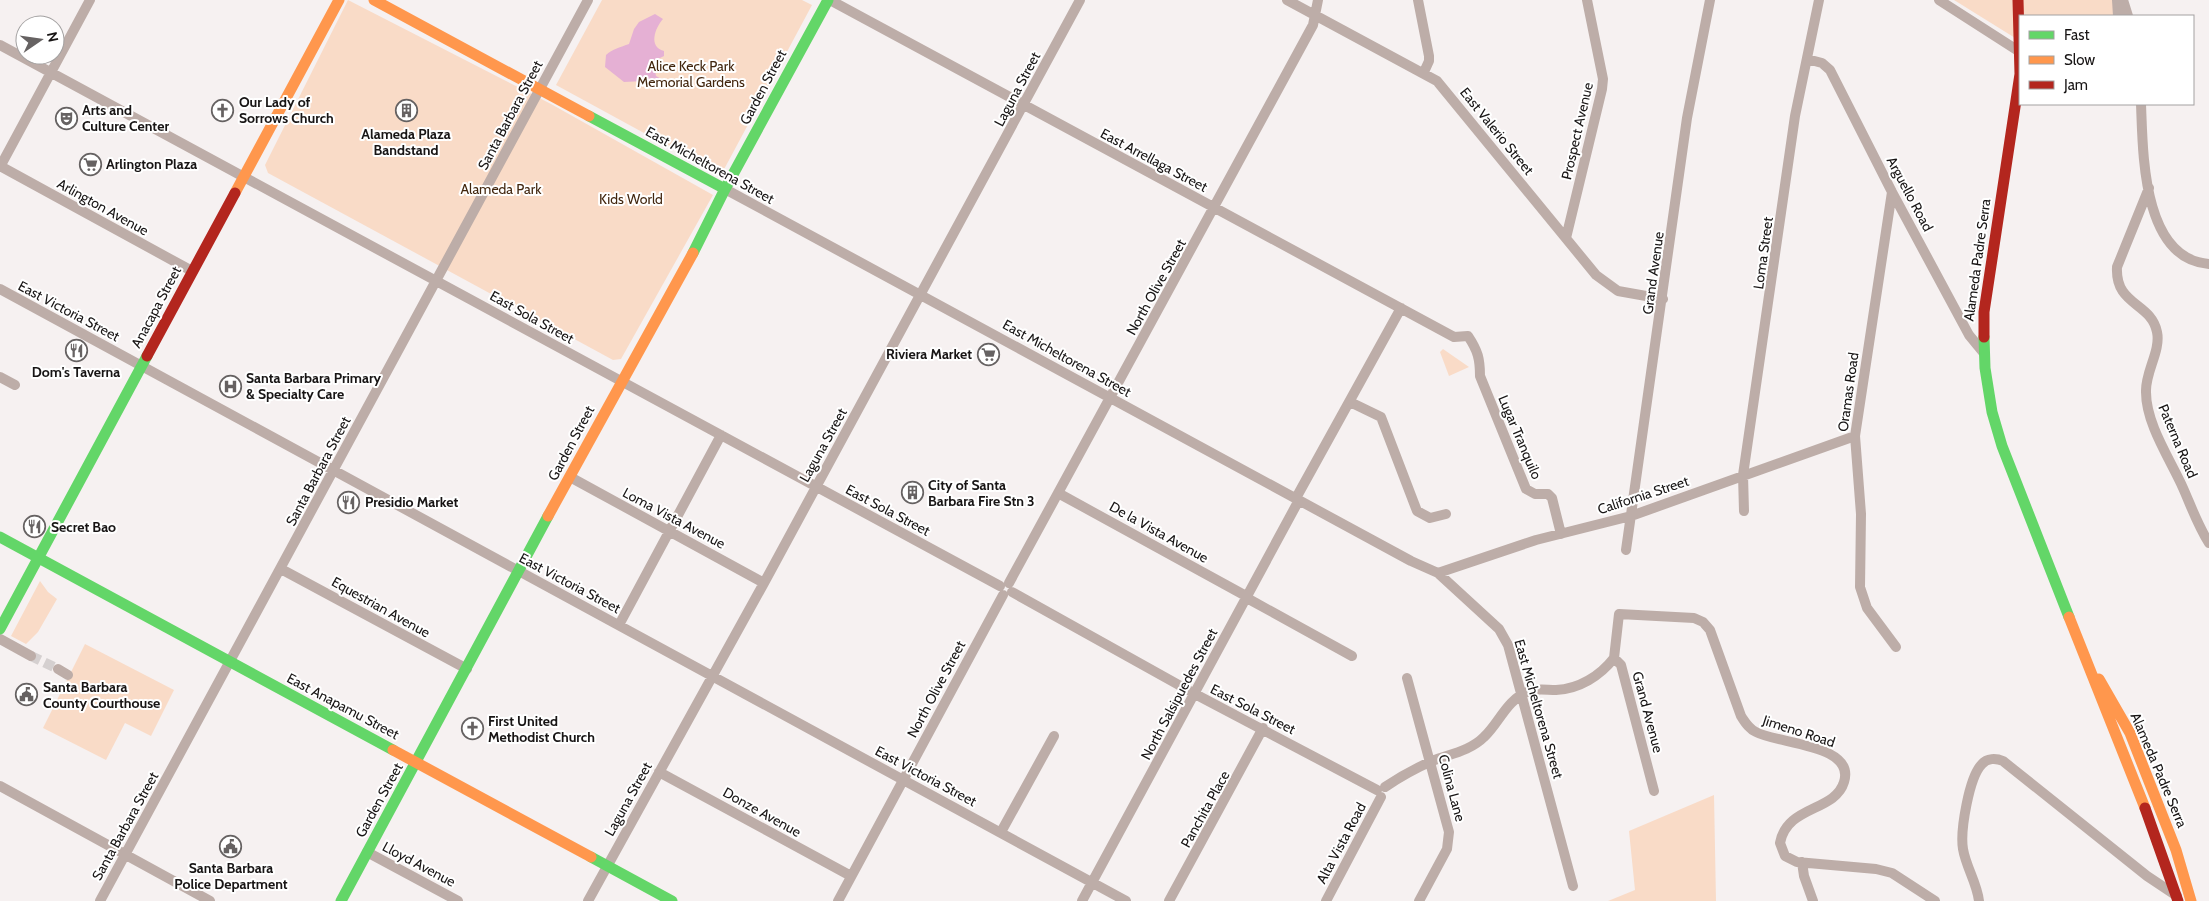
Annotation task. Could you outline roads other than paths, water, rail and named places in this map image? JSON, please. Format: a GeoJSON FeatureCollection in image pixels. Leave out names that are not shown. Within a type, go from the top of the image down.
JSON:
{"type":"FeatureCollection","features":[{"type":"Feature","properties":{"kind":"street"},"geometry":{"type":"LineString","coordinates":[[0,166],[90,0]]}},
{"type":"Feature","properties":{"kind":"street","name":"Anacapa Street"},"geometry":{"type":"LineString","coordinates":[[0,629],[339,0]]}},
{"type":"Feature","properties":{"kind":"street","name":"East Micheltorena Street"},"geometry":{"type":"LineString","coordinates":[[374,0],[1411,561],[1438,573],[1499,630],[1508,645],[1573,886]]}},
{"type":"Feature","properties":{"kind":"street","name":"Santa Barbara Street"},"geometry":{"type":"LineString","coordinates":[[100,901],[282,569],[332,470],[384,378],[436,279],[494,176],[538,89],[588,0]]}},
{"type":"Feature","properties":{"kind":"street","name":"East Arrellaga Street"},"geometry":{"type":"LineString","coordinates":[[829,0],[1454,337],[1468,336]]}},
{"type":"Feature","properties":{"kind":"street","name":"Garden Street"},"geometry":{"type":"LineString","coordinates":[[341,901],[622,381],[675,289],[725,189],[829,0]]}},
{"type":"Feature","properties":{"kind":"street","name":"Laguna Street"},"geometry":{"type":"LineString","coordinates":[[588,901],[764,583],[1080,0]]}},
{"type":"Feature","properties":{"kind":"street","name":"East Valerio Street"},"geometry":{"type":"LineString","coordinates":[[1288,0],[1424,72],[1443,87],[1596,275],[1618,291],[1663,299]]}},
{"type":"Feature","properties":{"kind":"street","name":"North Olive Street"},"geometry":{"type":"LineString","coordinates":[[838,901],[1313,25],[1318,0]]}},
{"type":"Feature","properties":{"kind":"street"},"geometry":{"type":"LineString","coordinates":[[1418,0],[1429,56],[1428,65],[1424,72]]}},
{"type":"Feature","properties":{"kind":"street","name":"Prospect Avenue"},"geometry":{"type":"LineString","coordinates":[[1566,238],[1603,79],[1586,0]]}},
{"type":"Feature","properties":{"kind":"street","name":"Grand Avenue"},"geometry":{"type":"LineString","coordinates":[[1626,550],[1663,299],[1687,118],[1710,0]]}},
{"type":"Feature","properties":{"kind":"street","name":"Loma Street"},"geometry":{"type":"LineString","coordinates":[[1744,511],[1743,475],[1795,116],[1819,0]]}},
{"type":"Feature","properties":{"kind":"street"},"geometry":{"type":"LineString","coordinates":[[1939,0],[2019,51]]}},
{"type":"Feature","properties":{"kind":"street","name":"Alameda Padre Serra"},"geometry":{"type":"LineString","coordinates":[[2018,0],[2019,26]]}},
{"type":"Feature","properties":{"kind":"street"},"geometry":{"type":"LineString","coordinates":[[2118,0],[2118,15]]}},
{"type":"Feature","properties":{"kind":"street"},"geometry":{"type":"LineString","coordinates":[[2123,0],[2128,15]]}},
{"type":"Feature","properties":{"kind":"street","name":"East Sola Street"},"geometry":{"type":"LineString","coordinates":[[0,45],[436,279],[1195,694],[1381,791]]}},
{"type":"Feature","properties":{"kind":"street","name":"Arguello Road"},"geometry":{"type":"LineString","coordinates":[[1807,60],[1822,63],[1830,70],[1892,192],[1969,335],[1983,352]]}},
{"type":"Feature","properties":{"kind":"street","name":"Alameda Padre Serra"},"geometry":{"type":"LineString","coordinates":[[2019,64],[2016,100],[1985,296],[1983,352],[1990,399],[2002,446],[2178,898]]}},
{"type":"Feature","properties":{"kind":"street"},"geometry":{"type":"LineString","coordinates":[[2141,105],[2142,152],[2159,224],[2170,243],[2183,255],[2194,261],[2209,264]]}},
{"type":"Feature","properties":{"kind":"street","name":"Arlington Avenue"},"geometry":{"type":"LineString","coordinates":[[0,166],[192,270]]}},
{"type":"Feature","properties":{"kind":"street","name":"Paterna Road"},"geometry":{"type":"LineString","coordinates":[[2149,188],[2117,267],[2118,279],[2124,296],[2144,311],[2154,322],[2158,337],[2146,384],[2148,406],[2200,528],[2209,543]]}},
{"type":"Feature","properties":{"kind":"street","name":"Oramas Road"},"geometry":{"type":"LineString","coordinates":[[1892,192],[1855,436],[1861,514],[1860,587],[1867,608],[1896,646]]}},
{"type":"Feature","properties":{"kind":"street","name":"East Victoria Street"},"geometry":{"type":"LineString","coordinates":[[0,289],[1126,901]]}},
{"type":"Feature","properties":{"kind":"street","name":"North Salsipuedes Street"},"geometry":{"type":"LineString","coordinates":[[1082,901],[1195,694],[1400,308]]}},
{"type":"Feature","properties":{"kind":"street","name":"Lugar Tranquilo"},"geometry":{"type":"LineString","coordinates":[[1468,336],[1478,350],[1480,376],[1526,489],[1535,494],[1548,494],[1552,498],[1561,534]]}},
{"type":"Feature","properties":{"kind":"street"},"geometry":{"type":"LineString","coordinates":[[0,377],[15,385]]}},
{"type":"Feature","properties":{"kind":"street"},"geometry":{"type":"LineString","coordinates":[[1350,402],[1381,417],[1418,511],[1430,518],[1446,514]]}},
{"type":"Feature","properties":{"kind":"street"},"geometry":{"type":"LineString","coordinates":[[619,625],[721,435]]}},
{"type":"Feature","properties":{"kind":"street","name":"California Street"},"geometry":{"type":"LineString","coordinates":[[1438,573],[1561,534],[1631,516],[1855,436]]}},
{"type":"Feature","properties":{"kind":"street","name":"Loma Vista Avenue"},"geometry":{"type":"LineString","coordinates":[[570,477],[764,583]]}},
{"type":"Feature","properties":{"kind":"street","name":"De la Vista Avenue"},"geometry":{"type":"LineString","coordinates":[[1058,493],[1352,656]]}},
{"type":"Feature","properties":{"kind":"street","name":"East Anapamu Street"},"geometry":{"type":"LineString","coordinates":[[0,537],[672,901]]}},
{"type":"Feature","properties":{"kind":"street","name":"Equestrian Avenue"},"geometry":{"type":"LineString","coordinates":[[282,569],[467,669]]}},
{"type":"Feature","properties":{"kind":"street","name":"Jimeno Road"},"geometry":{"type":"LineString","coordinates":[[1614,658],[1620,614],[1694,618],[1703,622],[1710,630],[1741,716],[1747,725],[1762,735],[1826,752],[1839,760],[1845,774],[1844,784],[1839,792],[1796,816],[1786,828],[1781,838],[1781,848],[1785,856],[1789,860],[1876,869],[1892,873],[1935,901]]}},
{"type":"Feature","properties":{"kind":"street"},"geometry":{"type":"LineString","coordinates":[[0,639],[32,656]]}},
{"type":"Feature","properties":{"kind":"street","name":"Alameda Padre Serra"},"geometry":{"type":"LineString","coordinates":[[2085,657],[2127,727],[2176,850],[2190,901]]}},
{"type":"Feature","properties":{"kind":"street"},"geometry":{"type":"LineString","coordinates":[[1381,791],[1431,762],[1463,751],[1476,744],[1484,737],[1501,713],[1522,695],[1533,690],[1561,690],[1584,683],[1603,671],[1614,658]]}},
{"type":"Feature","properties":{"kind":"street","name":"Grand Avenue"},"geometry":{"type":"LineString","coordinates":[[1614,658],[1621,665],[1654,791]]}},
{"type":"Feature","properties":{"kind":"street"},"geometry":{"type":"LineString","coordinates":[[58,669],[68,676]]}},
{"type":"Feature","properties":{"kind":"street","name":"Colina Lane"},"geometry":{"type":"LineString","coordinates":[[1407,678],[1450,838],[1447,849],[1419,901]]}},
{"type":"Feature","properties":{"kind":"street","name":"Panchita Place"},"geometry":{"type":"LineString","coordinates":[[1170,901],[1263,728]]}},
{"type":"Feature","properties":{"kind":"street"},"geometry":{"type":"LineString","coordinates":[[1001,832],[1054,736]]}},
{"type":"Feature","properties":{"kind":"street"},"geometry":{"type":"LineString","coordinates":[[1979,901],[1964,859],[1962,822],[1979,768],[1985,761],[1994,758],[2003,760],[2147,876],[2178,898]]}},
{"type":"Feature","properties":{"kind":"street","name":"Donze Avenue"},"geometry":{"type":"LineString","coordinates":[[659,772],[851,876]]}},
{"type":"Feature","properties":{"kind":"street"},"geometry":{"type":"LineString","coordinates":[[0,786],[126,853],[210,901]]}},
{"type":"Feature","properties":{"kind":"street","name":"Alta Vista Road"},"geometry":{"type":"LineString","coordinates":[[1326,901],[1381,791]]}},
{"type":"Feature","properties":{"kind":"street","name":"Lloyd Avenue"},"geometry":{"type":"LineString","coordinates":[[367,852],[458,901]]}},
{"type":"Feature","properties":{"kind":"street"},"geometry":{"type":"LineString","coordinates":[[1802,862],[1804,876],[1814,901]]}},
{"type":"Feature","properties":{"kind":"tunnel"},"geometry":{"type":"LineString","coordinates":[[31,656],[58,669]]}},
{"type":"Feature","properties":{"kind":"place","name":"Our Lady of Sorrows Church"},"geometry":{"type":"Point","coordinates":[223,110]}},
{"type":"Feature","properties":{"kind":"place","name":"Alameda Plaza Bandstand"},"geometry":{"type":"Point","coordinates":[406,111]}},
{"type":"Feature","properties":{"kind":"place","name":"Arts and Culture Center"},"geometry":{"type":"Point","coordinates":[66,118]}},
{"type":"Feature","properties":{"kind":"place","name":"Arlington Plaza"},"geometry":{"type":"Point","coordinates":[90,164]}},
{"type":"Feature","properties":{"kind":"place","name":"Dom's Taverna"},"geometry":{"type":"Point","coordinates":[76,350]}},
{"type":"Feature","properties":{"kind":"place","name":"Riviera Market"},"geometry":{"type":"Point","coordinates":[988,354]}},
{"type":"Feature","properties":{"kind":"place","name":"Santa Barbara Primary & Specialty Care"},"geometry":{"type":"Point","coordinates":[230,386]}},
{"type":"Feature","properties":{"kind":"place","name":"City of Santa Barbara Fire Stn 3"},"geometry":{"type":"Point","coordinates":[912,493]}},
{"type":"Feature","properties":{"kind":"place","name":"Presidio Market"},"geometry":{"type":"Point","coordinates":[349,502]}},
{"type":"Feature","properties":{"kind":"place","name":"Secret Bao"},"geometry":{"type":"Point","coordinates":[35,527]}},
{"type":"Feature","properties":{"kind":"place","name":"Santa Barbara County Courthouse"},"geometry":{"type":"Point","coordinates":[27,695]}},
{"type":"Feature","properties":{"kind":"place","name":"First United Methodist Church"},"geometry":{"type":"Point","coordinates":[472,729]}},
{"type":"Feature","properties":{"kind":"place","name":"Santa Barbara Police Department"},"geometry":{"type":"Point","coordinates":[231,846]}},
{"type":"Feature","properties":{"kind":"park label","name":"Alice Keck Park Memorial Gardens"},"geometry":{"type":"Point","coordinates":[691,74]}},
{"type":"Feature","properties":{"kind":"park label","name":"Alameda Park"},"geometry":{"type":"Point","coordinates":[501,189]}},
{"type":"Feature","properties":{"kind":"park label","name":"Kids World"},"geometry":{"type":"Point","coordinates":[631,199]}}]}
